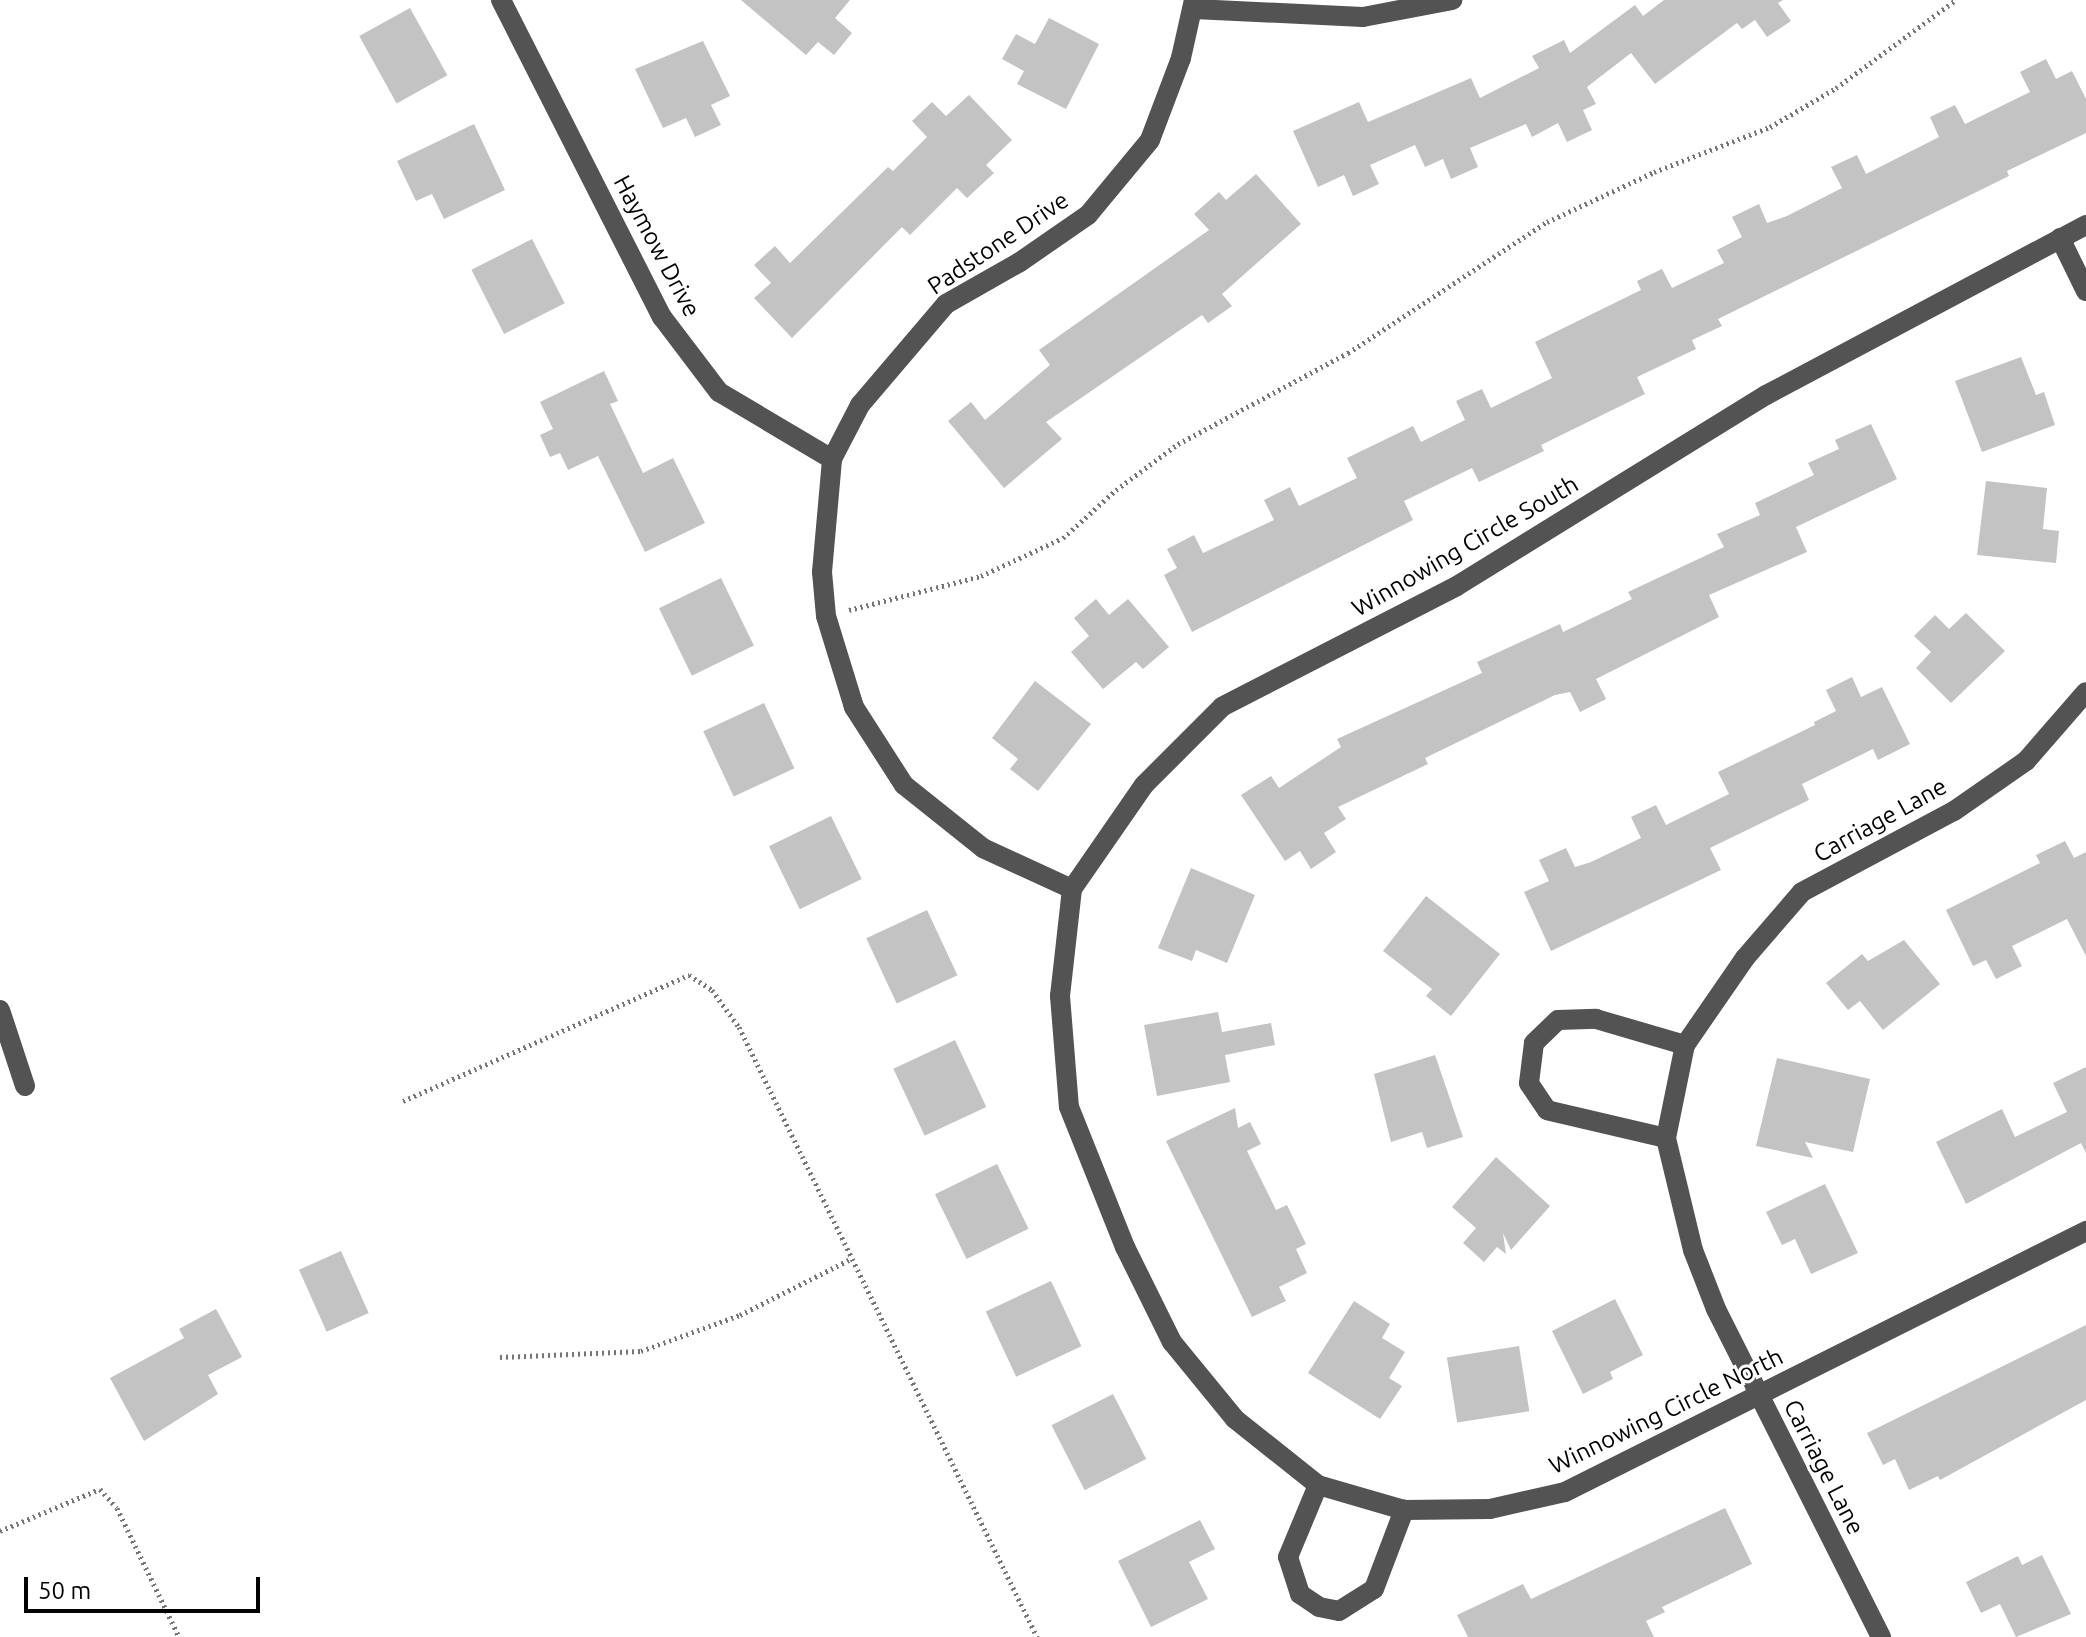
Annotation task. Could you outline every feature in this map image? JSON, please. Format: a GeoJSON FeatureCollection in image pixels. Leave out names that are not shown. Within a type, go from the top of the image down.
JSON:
{"type":"FeatureCollection","features":[{"type":"Feature","properties":{"kind":"street"},"geometry":{"type":"LineString","coordinates":[[1194,4],[1363,17],[1452,0]]}},
{"type":"Feature","properties":{"kind":"street","name":"Haymow Drive"},"geometry":{"type":"LineString","coordinates":[[507,2],[662,317],[719,392],[832,459]]}},
{"type":"Feature","properties":{"kind":"street","name":"Padstone Drive"},"geometry":{"type":"LineString","coordinates":[[1072,889],[983,848],[904,785],[854,707],[826,616],[822,572],[832,459],[860,405],[946,304],[1088,215],[1150,140],[1194,4]]}},
{"type":"Feature","properties":{"kind":"street","name":"Winnowing Circle South"},"geometry":{"type":"LineString","coordinates":[[1069,1107],[1060,996],[1072,889],[1144,785],[1222,707],[1457,586],[1766,395],[2086,225]]}},
{"type":"Feature","properties":{"kind":"street"},"geometry":{"type":"LineString","coordinates":[[2060,238],[2086,291]]}},
{"type":"Feature","properties":{"kind":"street","name":"Carriage Lane"},"geometry":{"type":"LineString","coordinates":[[1881,1637],[1759,1397],[1693,1250],[1666,1138],[1685,1045],[1745,958],[1802,892],[1954,811],[2014,770],[2086,692]]}},
{"type":"Feature","properties":{"kind":"street"},"geometry":{"type":"LineString","coordinates":[[0,1010],[25,1086]]}},
{"type":"Feature","properties":{"kind":"street"},"geometry":{"type":"LineString","coordinates":[[1666,1138],[1547,1110],[1529,1083],[1534,1043],[1558,1020],[1596,1019],[1685,1045]]}},
{"type":"Feature","properties":{"kind":"street","name":"Winnowing Circle North"},"geometry":{"type":"LineString","coordinates":[[1069,1107],[1125,1247],[1172,1342],[1235,1419],[1318,1485],[1404,1510],[1490,1509],[1565,1492],[2086,1231]]}},
{"type":"Feature","properties":{"kind":"street"},"geometry":{"type":"LineString","coordinates":[[1318,1485],[1288,1557],[1290,1576],[1300,1594],[1319,1607],[1339,1611],[1374,1589],[1404,1510]]}},
{"type":"Feature","properties":{"kind":"path"},"geometry":{"type":"LineString","coordinates":[[826,616],[922,595],[1036,553],[1063,538],[1116,490],[1178,444],[1348,353],[1547,222],[1654,172],[1770,127],[1849,80],[1956,0]]}},
{"type":"Feature","properties":{"kind":"path"},"geometry":{"type":"LineString","coordinates":[[403,1101],[689,975],[712,990],[739,1027],[1037,1637]]}},
{"type":"Feature","properties":{"kind":"path"},"geometry":{"type":"LineString","coordinates":[[500,1357],[641,1351],[740,1315],[851,1259]]}},
{"type":"Feature","properties":{"kind":"path"},"geometry":{"type":"LineString","coordinates":[[0,1531],[100,1489],[117,1508],[179,1637]]}},
{"type":"Feature","properties":{"kind":"building"},"geometry":{"type":"Polygon","coordinates":[[[741,0],[850,0],[835,18],[852,33],[834,55],[818,42],[806,55],[741,0]]]}},
{"type":"Feature","properties":{"kind":"building"},"geometry":{"type":"Polygon","coordinates":[[[1664,0],[1783,0],[1778,3],[1791,21],[1767,37],[1755,20],[1742,29],[1737,23],[1655,84],[1631,53],[1587,87],[1596,104],[1583,110],[1592,130],[1567,142],[1558,123],[1532,137],[1526,124],[1470,148],[1478,167],[1451,179],[1443,159],[1425,167],[1415,145],[1370,165],[1379,184],[1353,196],[1344,175],[1318,187],[1293,131],[1359,102],[1368,122],[1471,78],[1480,98],[1539,68],[1532,56],[1564,40],[1570,53],[1635,5],[1643,16],[1664,0]]]}},
{"type":"Feature","properties":{"kind":"building"},"geometry":{"type":"Polygon","coordinates":[[[410,8],[447,75],[397,103],[359,36],[410,8]]]}},
{"type":"Feature","properties":{"kind":"building"},"geometry":{"type":"Polygon","coordinates":[[[1049,18],[1099,44],[1066,109],[1017,84],[1024,71],[1002,59],[1016,34],[1035,44],[1049,18]]]}},
{"type":"Feature","properties":{"kind":"building"},"geometry":{"type":"Polygon","coordinates":[[[703,41],[730,96],[711,105],[721,125],[695,137],[686,118],[663,128],[635,69],[703,41]]]}},
{"type":"Feature","properties":{"kind":"building"},"geometry":{"type":"Polygon","coordinates":[[[2046,59],[2056,79],[2072,71],[2086,99],[2086,133],[2007,171],[2009,176],[1718,319],[1722,326],[1692,340],[1696,349],[1637,377],[1645,394],[1541,445],[1544,451],[1479,482],[1472,468],[1404,501],[1413,520],[1192,632],[1164,575],[1177,568],[1167,549],[1194,535],[1203,553],[1274,520],[1264,500],[1290,487],[1299,506],[1357,478],[1347,458],[1413,426],[1421,442],[1465,420],[1456,401],[1482,389],[1491,408],[1552,378],[1535,342],[1641,290],[1637,281],[1662,269],[1672,288],[1724,263],[1717,250],[1742,237],[1732,217],[1759,204],[1767,223],[1787,216],[1842,188],[1831,167],[1857,155],[1866,174],[1939,137],[1930,117],[1955,105],[1965,124],[2030,92],[2020,72],[2046,59]]]}},
{"type":"Feature","properties":{"kind":"building"},"geometry":{"type":"Polygon","coordinates":[[[969,95],[1012,140],[986,165],[994,173],[967,198],[957,188],[910,235],[902,227],[792,338],[754,298],[771,283],[754,265],[775,246],[790,263],[888,167],[893,171],[927,137],[912,121],[932,102],[946,116],[969,95]]]}},
{"type":"Feature","properties":{"kind":"building"},"geometry":{"type":"Polygon","coordinates":[[[474,124],[505,190],[444,219],[432,194],[416,201],[397,161],[474,124]]]}},
{"type":"Feature","properties":{"kind":"building"},"geometry":{"type":"Polygon","coordinates":[[[1256,174],[1301,224],[1222,294],[1232,306],[1208,323],[1202,315],[1046,422],[1062,439],[1004,488],[948,421],[971,402],[985,420],[1050,365],[1039,350],[1209,230],[1194,214],[1219,192],[1226,200],[1256,174]]]}},
{"type":"Feature","properties":{"kind":"building"},"geometry":{"type":"Polygon","coordinates":[[[532,239],[565,303],[504,334],[471,270],[532,239]]]}},
{"type":"Feature","properties":{"kind":"building"},"geometry":{"type":"Polygon","coordinates":[[[2021,357],[2036,395],[2044,392],[2055,425],[1982,452],[1955,381],[2021,357]]]}},
{"type":"Feature","properties":{"kind":"building"},"geometry":{"type":"Polygon","coordinates":[[[604,371],[618,401],[610,404],[643,473],[673,458],[705,523],[645,552],[598,456],[568,470],[560,453],[550,457],[540,435],[553,429],[540,402],[604,371]]]}},
{"type":"Feature","properties":{"kind":"building"},"geometry":{"type":"Polygon","coordinates":[[[1871,424],[1897,479],[1796,527],[1807,552],[1709,595],[1719,617],[1596,679],[1606,699],[1580,712],[1570,692],[1555,695],[1425,758],[1428,764],[1338,807],[1346,819],[1324,833],[1336,852],[1311,869],[1300,851],[1285,861],[1241,795],[1271,776],[1279,788],[1341,747],[1337,739],[1482,673],[1477,662],[1560,624],[1563,632],[1632,599],[1628,592],[1724,547],[1717,534],[1760,515],[1755,503],[1814,475],[1808,463],[1839,449],[1835,440],[1871,424]]]}},
{"type":"Feature","properties":{"kind":"building"},"geometry":{"type":"Polygon","coordinates":[[[1986,481],[2047,488],[2043,529],[2059,531],[2056,563],[1977,555],[1986,481]]]}},
{"type":"Feature","properties":{"kind":"building"},"geometry":{"type":"Polygon","coordinates":[[[721,578],[754,645],[692,676],[659,608],[721,578]]]}},
{"type":"Feature","properties":{"kind":"building"},"geometry":{"type":"Polygon","coordinates":[[[1096,599],[1109,615],[1128,599],[1169,647],[1143,669],[1136,662],[1103,689],[1071,652],[1089,636],[1074,618],[1096,599]]]}},
{"type":"Feature","properties":{"kind":"building"},"geometry":{"type":"Polygon","coordinates":[[[1966,613],[2005,651],[1951,703],[1916,668],[1931,652],[1914,636],[1935,615],[1949,629],[1966,613]]]}},
{"type":"Feature","properties":{"kind":"building"},"geometry":{"type":"Polygon","coordinates":[[[1852,677],[1861,697],[1882,687],[1910,744],[1878,760],[1873,749],[1802,784],[1809,800],[1710,848],[1721,870],[1551,951],[1524,892],[1549,881],[1539,860],[1566,848],[1575,867],[1591,862],[1641,838],[1631,817],[1656,805],[1666,825],[1729,794],[1718,772],[1815,725],[1814,722],[1836,711],[1826,690],[1852,677]]]}},
{"type":"Feature","properties":{"kind":"building"},"geometry":{"type":"Polygon","coordinates":[[[1035,681],[1091,724],[1038,791],[1010,769],[1018,759],[992,738],[1035,681]]]}},
{"type":"Feature","properties":{"kind":"building"},"geometry":{"type":"Polygon","coordinates":[[[764,703],[794,768],[734,797],[703,731],[764,703]]]}},
{"type":"Feature","properties":{"kind":"building"},"geometry":{"type":"Polygon","coordinates":[[[831,816],[862,879],[800,909],[769,846],[831,816]]]}},
{"type":"Feature","properties":{"kind":"building"},"geometry":{"type":"Polygon","coordinates":[[[2065,841],[2074,858],[2086,852],[2086,956],[2067,919],[2012,946],[2022,966],[1996,979],[1986,960],[1973,966],[1946,910],[2040,863],[2036,855],[2065,841]]]}},
{"type":"Feature","properties":{"kind":"building"},"geometry":{"type":"Polygon","coordinates":[[[1191,868],[1255,895],[1227,963],[1196,950],[1192,961],[1158,948],[1191,868]]]}},
{"type":"Feature","properties":{"kind":"building"},"geometry":{"type":"Polygon","coordinates":[[[1426,896],[1500,954],[1451,1016],[1426,996],[1432,989],[1383,951],[1426,896]]]}},
{"type":"Feature","properties":{"kind":"building"},"geometry":{"type":"Polygon","coordinates":[[[927,910],[957,975],[897,1004],[866,938],[927,910]]]}},
{"type":"Feature","properties":{"kind":"building"},"geometry":{"type":"Polygon","coordinates":[[[1904,940],[1940,984],[1883,1030],[1860,1001],[1848,1010],[1826,983],[1862,954],[1868,961],[1904,940]]]}},
{"type":"Feature","properties":{"kind":"building"},"geometry":{"type":"Polygon","coordinates":[[[1218,1012],[1222,1032],[1271,1023],[1275,1045],[1225,1055],[1230,1082],[1157,1096],[1144,1025],[1218,1012]]]}},
{"type":"Feature","properties":{"kind":"building"},"geometry":{"type":"Polygon","coordinates":[[[955,1040],[986,1107],[925,1136],[893,1069],[955,1040]]]}},
{"type":"Feature","properties":{"kind":"building"},"geometry":{"type":"Polygon","coordinates":[[[1435,1055],[1463,1137],[1427,1148],[1422,1132],[1391,1142],[1374,1074],[1435,1055]]]}},
{"type":"Feature","properties":{"kind":"building"},"geometry":{"type":"Polygon","coordinates":[[[1777,1058],[1870,1079],[1853,1152],[1805,1142],[1813,1158],[1756,1146],[1777,1058]]]}},
{"type":"Feature","properties":{"kind":"building"},"geometry":{"type":"Polygon","coordinates":[[[2086,1067],[2086,1153],[2081,1143],[1966,1204],[1936,1142],[2002,1109],[2015,1137],[2067,1112],[2053,1083],[2086,1067]]]}},
{"type":"Feature","properties":{"kind":"building"},"geometry":{"type":"Polygon","coordinates":[[[1235,1108],[1238,1128],[1250,1122],[1261,1144],[1247,1151],[1276,1210],[1287,1205],[1306,1244],[1296,1249],[1307,1273],[1279,1287],[1286,1301],[1252,1317],[1166,1141],[1235,1108]]]}},
{"type":"Feature","properties":{"kind":"building"},"geometry":{"type":"Polygon","coordinates":[[[1496,1157],[1550,1206],[1511,1250],[1503,1233],[1506,1254],[1497,1247],[1484,1262],[1463,1243],[1476,1228],[1452,1207],[1496,1157]]]}},
{"type":"Feature","properties":{"kind":"building"},"geometry":{"type":"Polygon","coordinates":[[[997,1164],[1029,1229],[967,1259],[935,1194],[997,1164]]]}},
{"type":"Feature","properties":{"kind":"building"},"geometry":{"type":"Polygon","coordinates":[[[1825,1184],[1858,1253],[1811,1274],[1795,1239],[1782,1245],[1766,1212],[1825,1184]]]}},
{"type":"Feature","properties":{"kind":"building"},"geometry":{"type":"Polygon","coordinates":[[[341,1251],[369,1313],[327,1332],[299,1270],[341,1251]]]}},
{"type":"Feature","properties":{"kind":"building"},"geometry":{"type":"Polygon","coordinates":[[[1051,1281],[1081,1346],[1016,1377],[986,1311],[1051,1281]]]}},
{"type":"Feature","properties":{"kind":"building"},"geometry":{"type":"Polygon","coordinates":[[[1615,1299],[1643,1355],[1610,1372],[1613,1379],[1583,1394],[1552,1331],[1615,1299]]]}},
{"type":"Feature","properties":{"kind":"building"},"geometry":{"type":"Polygon","coordinates":[[[1354,1301],[1390,1324],[1382,1338],[1405,1352],[1389,1378],[1402,1386],[1380,1419],[1308,1373],[1354,1301]]]}},
{"type":"Feature","properties":{"kind":"building"},"geometry":{"type":"Polygon","coordinates":[[[216,1309],[242,1357],[208,1375],[218,1394],[144,1441],[110,1378],[184,1338],[179,1329],[216,1309]]]}},
{"type":"Feature","properties":{"kind":"building"},"geometry":{"type":"Polygon","coordinates":[[[2086,1325],[2086,1400],[1940,1480],[1938,1476],[1909,1490],[1895,1459],[1883,1465],[1867,1433],[2086,1325]]]}},
{"type":"Feature","properties":{"kind":"building"},"geometry":{"type":"Polygon","coordinates":[[[1519,1346],[1529,1411],[1457,1423],[1447,1357],[1519,1346]]]}},
{"type":"Feature","properties":{"kind":"building"},"geometry":{"type":"Polygon","coordinates":[[[1113,1394],[1146,1459],[1085,1490],[1052,1425],[1113,1394]]]}},
{"type":"Feature","properties":{"kind":"building"},"geometry":{"type":"Polygon","coordinates":[[[1725,1508],[1752,1564],[1662,1607],[1665,1612],[1646,1621],[1654,1637],[1468,1637],[1457,1615],[1523,1584],[1531,1599],[1725,1508]]]}},
{"type":"Feature","properties":{"kind":"building"},"geometry":{"type":"Polygon","coordinates":[[[1200,1520],[1215,1549],[1189,1562],[1208,1599],[1151,1627],[1118,1561],[1200,1520]]]}},
{"type":"Feature","properties":{"kind":"building"},"geometry":{"type":"Polygon","coordinates":[[[2042,1555],[2071,1614],[2016,1637],[2000,1604],[1981,1613],[1966,1582],[2018,1556],[2022,1565],[2042,1555]]]}}]}
